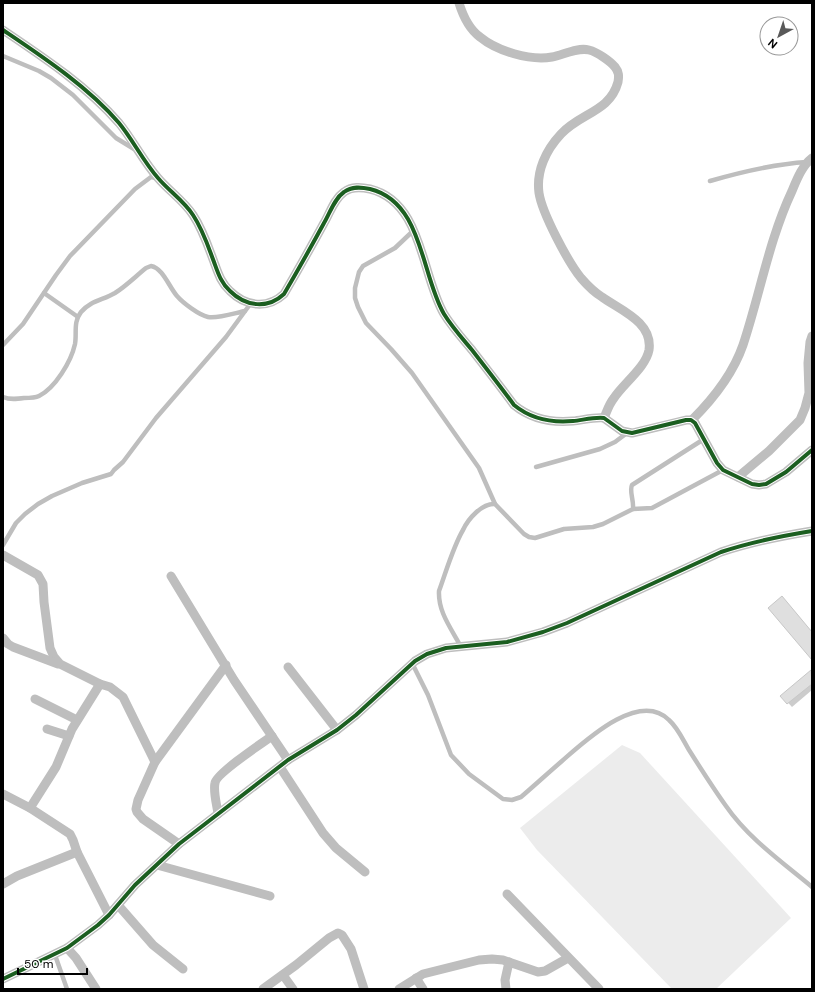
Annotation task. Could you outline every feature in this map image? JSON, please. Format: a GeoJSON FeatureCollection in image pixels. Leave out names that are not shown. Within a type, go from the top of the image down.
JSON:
{"type":"FeatureCollection","features":[{"type":"Feature","properties":{"kind":"street"},"geometry":{"type":"LineString","coordinates":[[459,3],[463,15],[470,27],[480,38],[501,49],[521,56],[533,57],[550,57],[573,51],[588,50],[608,61],[616,68],[619,76],[614,93],[608,102],[562,132],[551,146],[543,160],[538,189],[540,202],[560,244],[580,277],[596,293],[637,320],[645,331],[650,342],[649,352],[643,363],[613,398],[604,418]]}},
{"type":"Feature","properties":{"kind":"street"},"geometry":{"type":"LineString","coordinates":[[3,30],[51,62],[90,95],[118,123],[158,178],[193,214],[223,284],[242,300],[251,303],[267,304],[277,300],[284,294],[338,199],[343,193],[351,188],[362,187],[377,191],[385,195],[401,210],[414,230],[438,302],[444,314],[514,405],[535,418],[557,422],[604,418],[622,431],[628,433],[686,420],[691,420],[695,423]]}},
{"type":"Feature","properties":{"kind":"street"},"geometry":{"type":"LineString","coordinates":[[809,160],[800,174],[782,211],[762,275],[743,346],[733,368],[722,386],[709,404],[692,420],[704,438],[717,463],[723,470],[752,484],[766,484],[786,472],[812,450]]}},
{"type":"Feature","properties":{"kind":"street"},"geometry":{"type":"LineString","coordinates":[[738,477],[769,451],[800,420],[806,408],[809,393],[808,363],[812,336]]}},
{"type":"Feature","properties":{"kind":"street"},"geometry":{"type":"LineString","coordinates":[[3,979],[55,955],[98,925],[136,885],[179,844],[288,760],[337,730],[356,715],[412,663],[427,654],[446,648],[507,642],[543,632],[588,614],[721,552],[772,537],[812,531]]}},
{"type":"Feature","properties":{"kind":"street"},"geometry":{"type":"LineString","coordinates":[[3,555],[38,575],[42,584],[50,648],[54,657],[60,664]]}},
{"type":"Feature","properties":{"kind":"street"},"geometry":{"type":"LineString","coordinates":[[171,576],[226,665],[288,760]]}},
{"type":"Feature","properties":{"kind":"street"},"geometry":{"type":"LineString","coordinates":[[3,638],[13,647],[60,664],[100,684],[110,687],[123,697],[155,762]]}},
{"type":"Feature","properties":{"kind":"street"},"geometry":{"type":"LineString","coordinates":[[179,844],[143,819],[136,809],[138,800],[155,762],[226,665]]}},
{"type":"Feature","properties":{"kind":"street"},"geometry":{"type":"LineString","coordinates":[[288,667],[337,730]]}},
{"type":"Feature","properties":{"kind":"street"},"geometry":{"type":"LineString","coordinates":[[30,808],[56,768],[77,720],[100,684]]}},
{"type":"Feature","properties":{"kind":"street"},"geometry":{"type":"LineString","coordinates":[[35,699],[77,720]]}},
{"type":"Feature","properties":{"kind":"street"},"geometry":{"type":"LineString","coordinates":[[47,729],[69,736]]}},
{"type":"Feature","properties":{"kind":"street"},"geometry":{"type":"LineString","coordinates":[[218,814],[215,788],[216,780],[223,772],[272,736]]}},
{"type":"Feature","properties":{"kind":"street"},"geometry":{"type":"LineString","coordinates":[[280,767],[323,833],[336,848],[365,872]]}},
{"type":"Feature","properties":{"kind":"street"},"geometry":{"type":"LineString","coordinates":[[3,794],[30,808],[70,834],[77,852],[109,915]]}},
{"type":"Feature","properties":{"kind":"street"},"geometry":{"type":"LineString","coordinates":[[3,884],[17,876],[77,852]]}},
{"type":"Feature","properties":{"kind":"street"},"geometry":{"type":"LineString","coordinates":[[157,865],[270,896]]}},
{"type":"Feature","properties":{"kind":"street"},"geometry":{"type":"LineString","coordinates":[[507,894],[599,989]]}},
{"type":"Feature","properties":{"kind":"street"},"geometry":{"type":"LineString","coordinates":[[118,905],[153,945],[183,969]]}},
{"type":"Feature","properties":{"kind":"street"},"geometry":{"type":"LineString","coordinates":[[263,989],[329,938],[338,934],[342,935],[351,949],[364,989]]}},
{"type":"Feature","properties":{"kind":"street"},"geometry":{"type":"LineString","coordinates":[[67,948],[76,958],[96,989]]}},
{"type":"Feature","properties":{"kind":"street"},"geometry":{"type":"LineString","coordinates":[[399,989],[423,974],[479,960],[492,959],[509,962],[538,972],[545,971],[568,958]]}},
{"type":"Feature","properties":{"kind":"street"},"geometry":{"type":"LineString","coordinates":[[506,989],[505,980],[509,962]]}},
{"type":"Feature","properties":{"kind":"street"},"geometry":{"type":"LineString","coordinates":[[283,975],[292,989]]}},
{"type":"Feature","properties":{"kind":"street"},"geometry":{"type":"LineString","coordinates":[[416,978],[423,989]]}},
{"type":"Feature","properties":{"kind":"lane"},"geometry":{"type":"LineString","coordinates":[[3,56],[39,71],[51,78],[73,95],[116,138],[140,152]]}},
{"type":"Feature","properties":{"kind":"lane"},"geometry":{"type":"LineString","coordinates":[[710,181],[742,172],[809,160]]}},
{"type":"Feature","properties":{"kind":"lane"},"geometry":{"type":"LineString","coordinates":[[3,345],[23,324],[70,256],[135,189],[151,177],[158,178]]}},
{"type":"Feature","properties":{"kind":"lane"},"geometry":{"type":"LineString","coordinates":[[414,230],[395,248],[363,266],[359,272],[355,288],[356,302],[366,323],[412,373],[479,468],[495,504],[524,534],[534,538],[564,529],[592,527],[603,524],[633,509],[652,508],[723,470]]}},
{"type":"Feature","properties":{"kind":"lane"},"geometry":{"type":"LineString","coordinates":[[3,397],[14,400],[38,396],[48,390],[55,383],[69,360],[75,343],[78,317],[90,304],[116,293],[146,268],[151,266],[159,269],[180,300],[202,315],[214,318],[245,311]]}},
{"type":"Feature","properties":{"kind":"lane"},"geometry":{"type":"LineString","coordinates":[[44,293],[78,317]]}},
{"type":"Feature","properties":{"kind":"lane"},"geometry":{"type":"LineString","coordinates":[[3,545],[16,523],[25,514],[44,500],[82,483],[110,474],[123,462],[156,418],[226,337],[251,303]]}},
{"type":"Feature","properties":{"kind":"lane"},"geometry":{"type":"LineString","coordinates":[[536,466],[600,449],[615,442],[628,433]]}},
{"type":"Feature","properties":{"kind":"lane"},"geometry":{"type":"LineString","coordinates":[[633,509],[634,503],[630,490],[632,485],[704,438]]}},
{"type":"Feature","properties":{"kind":"lane"},"geometry":{"type":"LineString","coordinates":[[461,647],[441,610],[438,600],[438,591],[463,529],[481,509],[491,504],[495,504]]}},
{"type":"Feature","properties":{"kind":"lane"},"geometry":{"type":"LineString","coordinates":[[412,663],[430,700],[451,755],[469,774],[503,799],[512,800],[521,797],[594,733],[608,724],[634,713],[645,711],[660,713],[669,719],[676,728],[727,808],[745,829],[812,887]]}},
{"type":"Feature","properties":{"kind":"lane"},"geometry":{"type":"LineString","coordinates":[[55,955],[67,989]]}},
{"type":"Feature","properties":{"kind":"shaded area"},"geometry":{"type":"Polygon","coordinates":[[[622,745],[640,753],[791,918],[716,989],[672,989],[537,850],[520,828],[622,745]]]}},
{"type":"Feature","properties":{"kind":"building"},"geometry":{"type":"Polygon","coordinates":[[[782,596],[812,632],[812,660],[768,608],[782,596]]]}},
{"type":"Feature","properties":{"kind":"building"},"geometry":{"type":"Polygon","coordinates":[[[811,670],[812,684],[787,704],[780,696],[811,670]]]}},
{"type":"Feature","properties":{"kind":"cycle path"},"geometry":{"type":"LineString","coordinates":[[3,30],[79,84],[119,123],[162,183],[185,205],[193,215],[202,232],[222,281],[230,291],[243,300],[250,303],[264,304],[278,299],[284,294],[332,206],[338,198],[344,192],[353,188],[360,187],[370,189],[387,197],[401,209],[411,224],[436,298],[444,314],[514,405],[527,414],[549,421],[573,421],[604,418],[622,431],[632,433],[691,420],[695,423],[717,463],[723,470],[752,484],[759,485],[766,484],[786,472],[812,450]]}},
{"type":"Feature","properties":{"kind":"cycle path"},"geometry":{"type":"LineString","coordinates":[[3,979],[67,948],[98,925],[109,915],[135,885],[179,844],[288,760],[337,730],[356,715],[415,661],[427,654],[446,648],[507,642],[543,632],[567,623],[721,552],[744,545],[812,531]]}}]}
